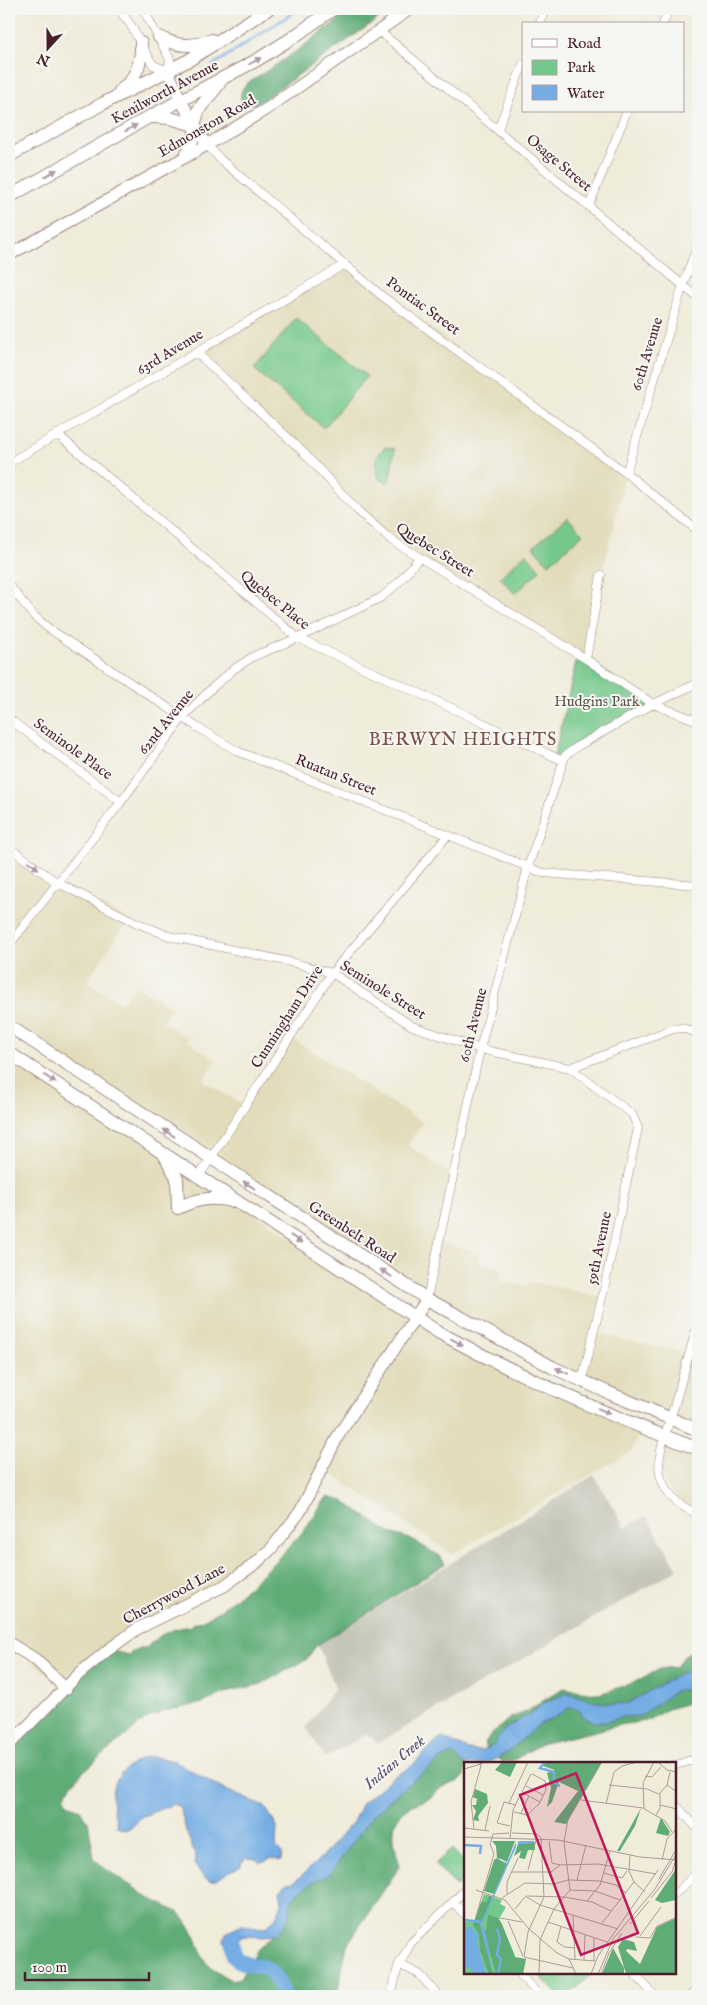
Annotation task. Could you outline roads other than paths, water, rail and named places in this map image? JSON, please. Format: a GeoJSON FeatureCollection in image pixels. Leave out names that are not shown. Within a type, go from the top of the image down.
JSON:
{"type":"FeatureCollection","features":[{"type":"Feature","properties":{"kind":"main road","name":"Kenilworth Avenue"},"geometry":{"type":"LineString","coordinates":[[9,156],[102,104],[189,60],[268,9]]}},
{"type":"Feature","properties":{"kind":"main road","name":"Kenilworth Avenue"},"geometry":{"type":"LineString","coordinates":[[9,197],[150,117],[224,79],[292,38],[333,9]]}},
{"type":"Feature","properties":{"kind":"main road"},"geometry":{"type":"LineString","coordinates":[[159,37],[169,42],[188,46],[209,42],[228,34]]}},
{"type":"Feature","properties":{"kind":"main road"},"geometry":{"type":"LineString","coordinates":[[102,104],[123,89],[136,72],[141,60],[140,43]]}},
{"type":"Feature","properties":{"kind":"main road"},"geometry":{"type":"LineString","coordinates":[[150,117],[170,118],[195,127],[199,109],[204,100],[224,79]]}},
{"type":"Feature","properties":{"kind":"main road","name":"Greenbelt Road"},"geometry":{"type":"LineString","coordinates":[[9,1026],[427,1300],[501,1341],[582,1381],[698,1430]]}},
{"type":"Feature","properties":{"kind":"main road"},"geometry":{"type":"LineString","coordinates":[[9,1053],[160,1150],[414,1318],[502,1366],[698,1449]]}},
{"type":"Feature","properties":{"kind":"main road"},"geometry":{"type":"LineString","coordinates":[[160,1150],[177,1178],[178,1208],[198,1199],[211,1198],[241,1203]]}},
{"type":"Feature","properties":{"kind":"street"},"geometry":{"type":"LineString","coordinates":[[118,9],[126,18],[153,65],[168,71],[170,59],[143,9]]}},
{"type":"Feature","properties":{"kind":"street","name":"Edmonston Road"},"geometry":{"type":"LineString","coordinates":[[9,255],[207,145],[268,108],[410,9]]}},
{"type":"Feature","properties":{"kind":"street"},"geometry":{"type":"LineString","coordinates":[[540,22],[545,9]]}},
{"type":"Feature","properties":{"kind":"street"},"geometry":{"type":"LineString","coordinates":[[664,22],[669,9]]}},
{"type":"Feature","properties":{"kind":"street","name":"Osage Street"},"geometry":{"type":"LineString","coordinates":[[378,30],[698,298]]}},
{"type":"Feature","properties":{"kind":"street"},"geometry":{"type":"LineString","coordinates":[[498,129],[522,67]]}},
{"type":"Feature","properties":{"kind":"street","name":"Pontiac Street"},"geometry":{"type":"LineString","coordinates":[[168,71],[181,102],[195,127],[207,145],[221,160],[409,316],[514,390],[626,473],[698,531]]}},
{"type":"Feature","properties":{"kind":"street"},"geometry":{"type":"LineString","coordinates":[[588,206],[627,112]]}},
{"type":"Feature","properties":{"kind":"street"},"geometry":{"type":"LineString","coordinates":[[184,158],[192,142],[195,127]]}},
{"type":"Feature","properties":{"kind":"street","name":"60th Avenue"},"geometry":{"type":"LineString","coordinates":[[626,473],[683,285],[698,244]]}},
{"type":"Feature","properties":{"kind":"street","name":"63rd Avenue"},"geometry":{"type":"LineString","coordinates":[[9,463],[345,264]]}},
{"type":"Feature","properties":{"kind":"street","name":"Quebec Street"},"geometry":{"type":"LineString","coordinates":[[196,352],[300,449],[376,528],[418,558],[586,658],[653,704],[698,721]]}},
{"type":"Feature","properties":{"kind":"street","name":"Quebec Place"},"geometry":{"type":"LineString","coordinates":[[57,434],[298,638],[563,761]]}},
{"type":"Feature","properties":{"kind":"street","name":"62nd Avenue"},"geometry":{"type":"LineString","coordinates":[[9,946],[56,882],[121,802],[183,717],[211,689],[243,663],[382,597],[400,581],[418,558]]}},
{"type":"Feature","properties":{"kind":"street"},"geometry":{"type":"LineString","coordinates":[[586,658],[601,575]]}},
{"type":"Feature","properties":{"kind":"street","name":"Ruatan Street"},"geometry":{"type":"LineString","coordinates":[[9,585],[34,616],[48,628],[237,751],[528,867],[552,874],[688,883],[698,886]]}},
{"type":"Feature","properties":{"kind":"street"},"geometry":{"type":"LineString","coordinates":[[563,761],[567,753],[578,746],[653,704],[698,683]]}},
{"type":"Feature","properties":{"kind":"street","name":"Seminole Place"},"geometry":{"type":"LineString","coordinates":[[9,719],[121,802]]}},
{"type":"Feature","properties":{"kind":"street","name":"60th Avenue"},"geometry":{"type":"LineString","coordinates":[[427,1300],[480,1049],[528,867],[563,761]]}},
{"type":"Feature","properties":{"kind":"street","name":"Cunningham Drive"},"geometry":{"type":"LineString","coordinates":[[199,1176],[332,973],[447,836]]}},
{"type":"Feature","properties":{"kind":"street","name":"Seminole Street"},"geometry":{"type":"LineString","coordinates":[[9,847],[56,882],[129,919],[169,936],[332,973],[412,1026],[480,1049],[570,1068]]}},
{"type":"Feature","properties":{"kind":"street"},"geometry":{"type":"LineString","coordinates":[[570,1068],[674,1029],[682,1028],[698,1033]]}},
{"type":"Feature","properties":{"kind":"street","name":"59th Avenue"},"geometry":{"type":"LineString","coordinates":[[570,1068],[632,1114],[638,1133],[582,1381]]}},
{"type":"Feature","properties":{"kind":"street","name":"Cherrywood Lane"},"geometry":{"type":"LineString","coordinates":[[9,1745],[90,1664],[131,1633],[224,1586],[256,1564],[271,1549],[300,1512],[338,1436],[427,1300]]}},
{"type":"Feature","properties":{"kind":"street"},"geometry":{"type":"LineString","coordinates":[[698,1323],[660,1465],[663,1482],[670,1496],[676,1502],[698,1514]]}},
{"type":"Feature","properties":{"kind":"street"},"geometry":{"type":"LineString","coordinates":[[9,1643],[34,1659],[66,1690]]}},
{"type":"Feature","properties":{"kind":"street"},"geometry":{"type":"LineString","coordinates":[[677,1765],[698,1758]]}},
{"type":"Feature","properties":{"kind":"street"},"geometry":{"type":"LineString","coordinates":[[677,1806],[698,1829]]}},
{"type":"Feature","properties":{"kind":"street"},"geometry":{"type":"LineString","coordinates":[[677,1893],[698,1872]]}},
{"type":"Feature","properties":{"kind":"street"},"geometry":{"type":"LineString","coordinates":[[391,1996],[399,1964],[411,1943],[464,1891]]}},
{"type":"Feature","properties":{"kind":"street"},"geometry":{"type":"LineString","coordinates":[[452,1902],[464,1914]]}},
{"type":"Feature","properties":{"kind":"street"},"geometry":{"type":"LineString","coordinates":[[399,1964],[419,1974],[439,1996]]}},
{"type":"Feature","properties":{"kind":"street"},"geometry":{"type":"LineString","coordinates":[[520,1975],[540,1996]]}},
{"type":"Feature","properties":{"kind":"street"},"geometry":{"type":"LineString","coordinates":[[636,1975],[655,1996]]}},
{"type":"Feature","properties":{"kind":"street"},"geometry":{"type":"LineString","coordinates":[[690,1996],[698,1988]]}},
{"type":"Feature","properties":{"kind":"water"},"geometry":{"type":"Polygon","coordinates":[[[698,1669],[698,1684],[691,1684],[687,1689],[675,1691],[640,1716],[621,1717],[607,1722],[597,1722],[584,1718],[578,1709],[570,1707],[552,1719],[541,1723],[508,1752],[496,1759],[488,1762],[464,1763],[453,1754],[443,1758],[403,1788],[371,1817],[329,1875],[314,1881],[296,1894],[291,1901],[289,1916],[279,1932],[263,1937],[243,1936],[236,1938],[235,1942],[239,1955],[230,1959],[224,1940],[226,1933],[242,1925],[263,1928],[268,1926],[276,1917],[282,1903],[280,1890],[287,1883],[294,1882],[306,1872],[328,1850],[353,1822],[362,1803],[393,1777],[411,1767],[434,1743],[443,1738],[468,1750],[481,1751],[494,1745],[505,1729],[544,1703],[568,1693],[596,1702],[628,1703],[681,1673],[698,1669]]]}},
{"type":"Feature","properties":{"kind":"water"},"geometry":{"type":"Polygon","coordinates":[[[145,1757],[175,1761],[221,1788],[265,1807],[277,1827],[276,1848],[282,1853],[281,1861],[271,1858],[260,1863],[256,1859],[246,1858],[240,1867],[217,1880],[207,1879],[195,1865],[196,1857],[186,1831],[180,1807],[173,1804],[141,1817],[125,1830],[117,1827],[112,1802],[113,1788],[124,1771],[145,1757]]]}},
{"type":"Feature","properties":{"kind":"waterway"},"geometry":{"type":"LineString","coordinates":[[213,65],[299,9]]}},
{"type":"Feature","properties":{"kind":"waterway","name":"Indian Creek"},"geometry":{"type":"LineString","coordinates":[[232,1939],[234,1957],[246,1964],[261,1966],[272,1973],[282,1990],[282,1996]]}},
{"type":"Feature","properties":{"kind":"district","name":"BERWYN HEIGHTS"},"geometry":{"type":"Point","coordinates":[463,740]}},
{"type":"Feature","properties":{"kind":"park label","name":"Hudgins Park"},"geometry":{"type":"Point","coordinates":[597,701]}}]}
